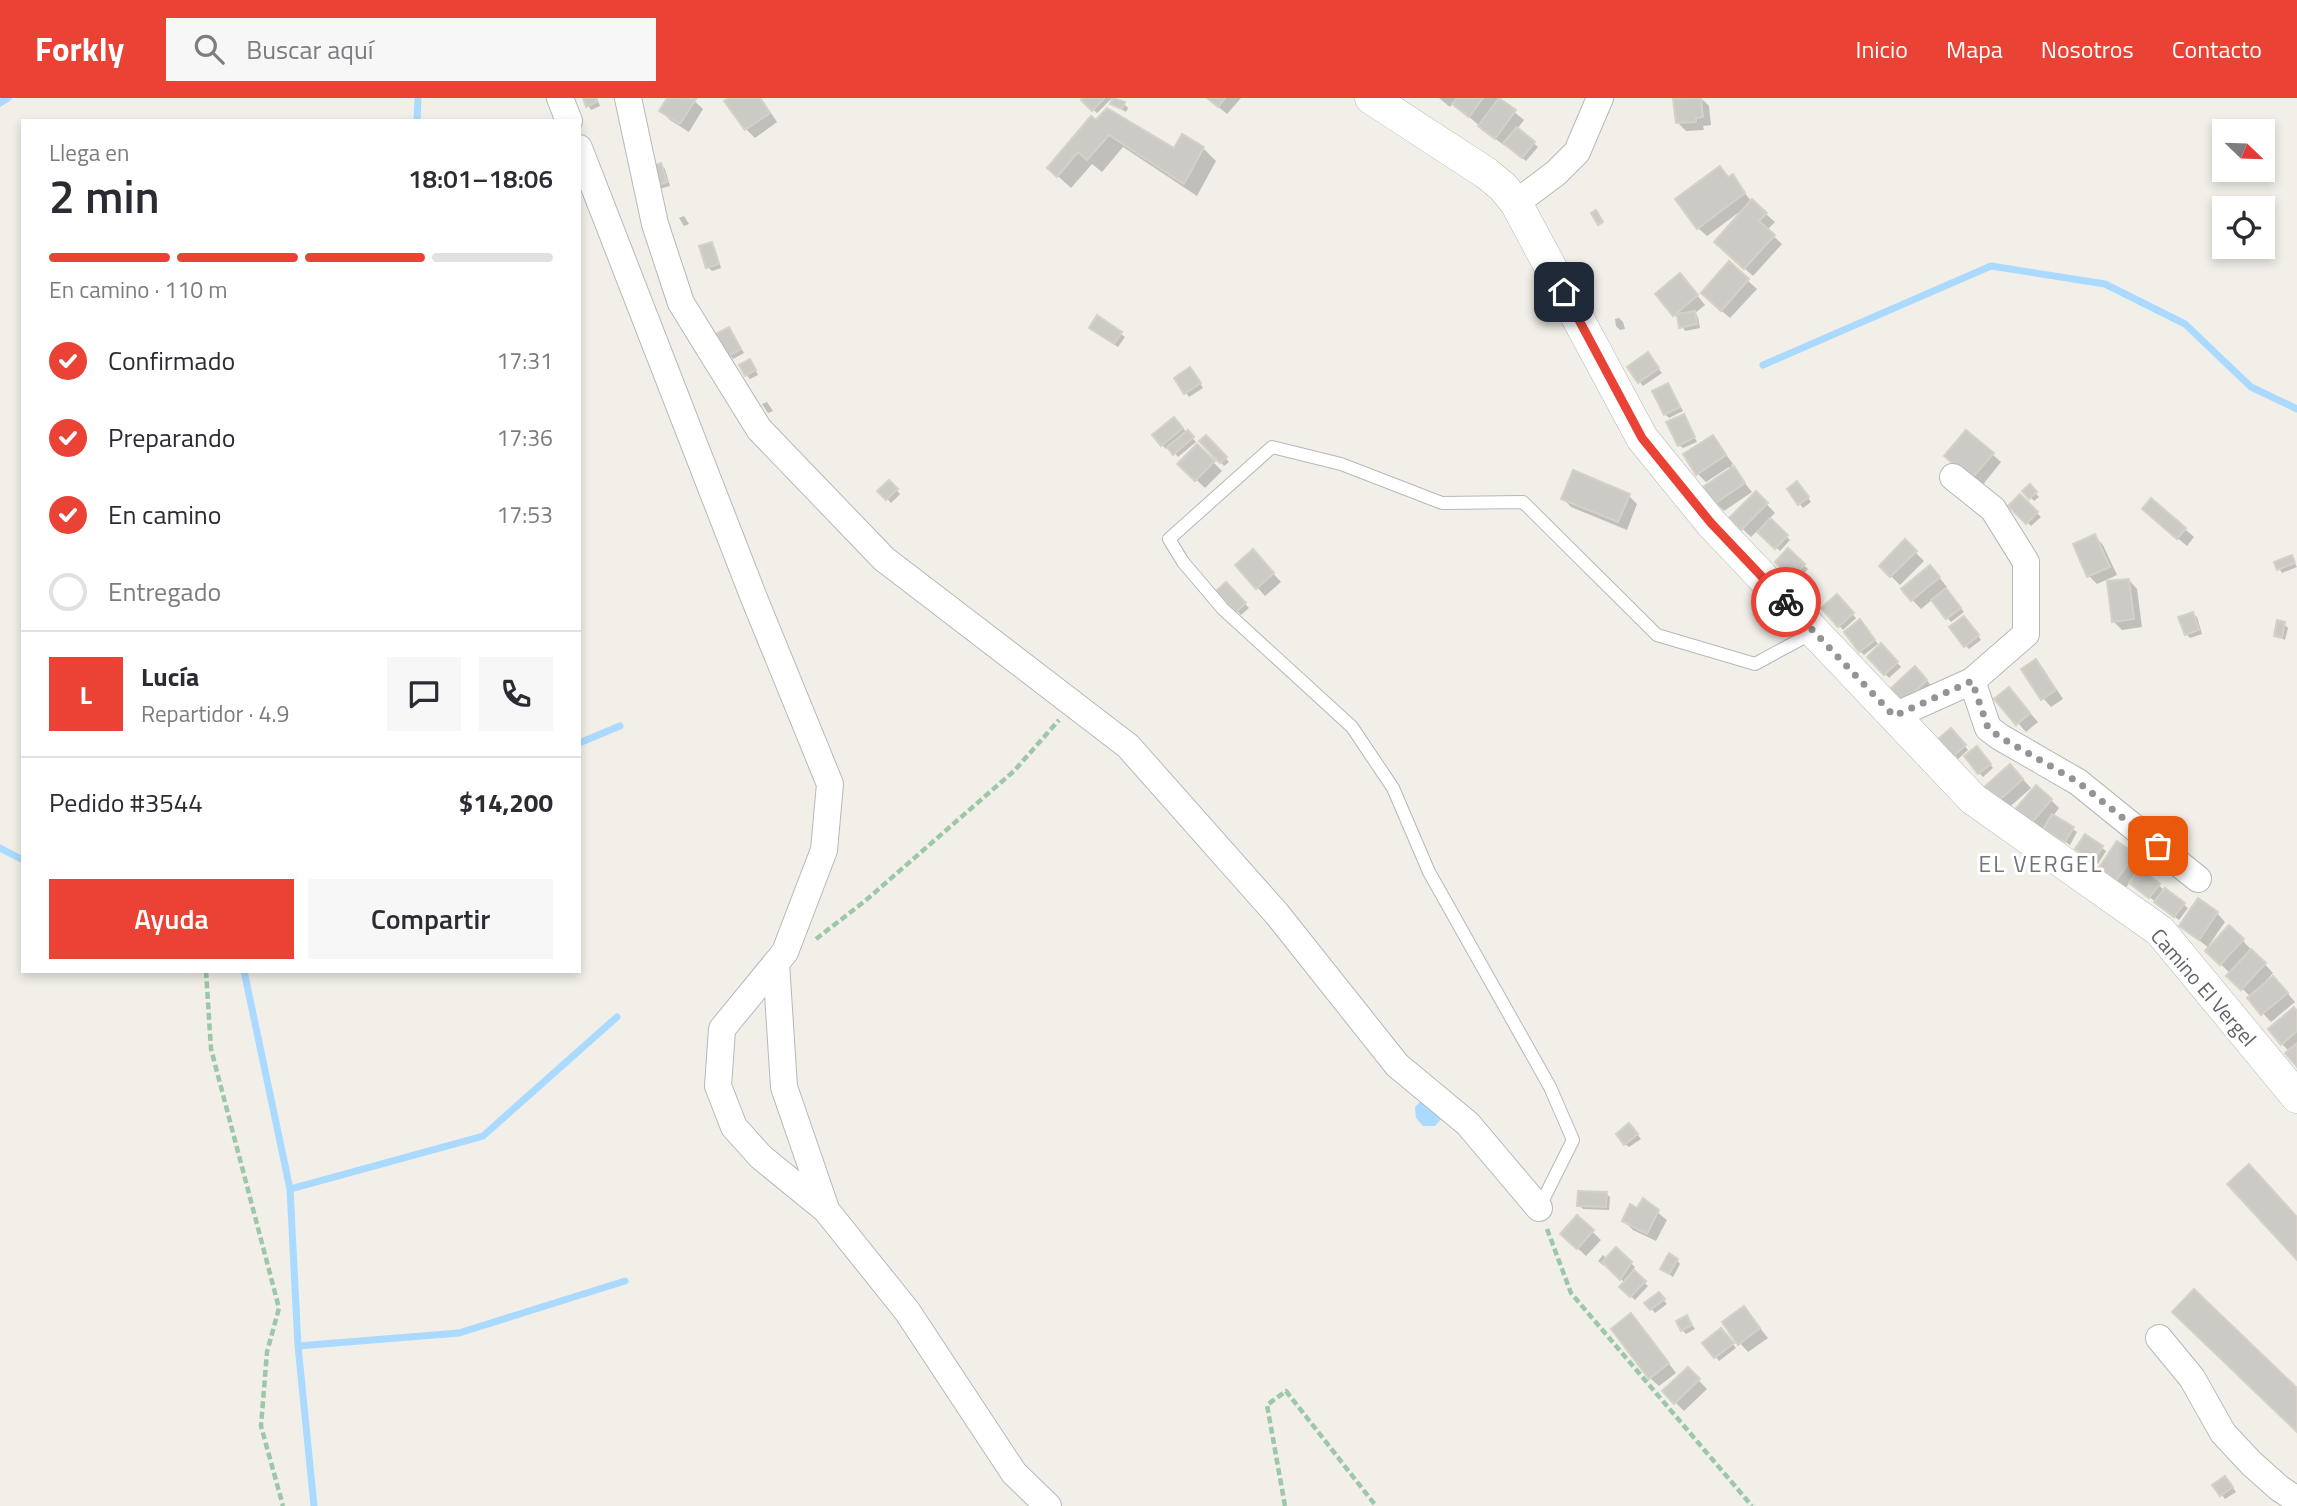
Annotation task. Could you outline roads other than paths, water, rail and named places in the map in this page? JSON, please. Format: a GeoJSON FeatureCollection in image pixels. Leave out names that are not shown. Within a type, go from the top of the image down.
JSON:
{"type":"FeatureCollection","features":[{"type":"Feature","properties":{"kind":"street"},"geometry":{"type":"LineString","coordinates":[[560,98],[568,119]]}},
{"type":"Feature","properties":{"kind":"street"},"geometry":{"type":"LineString","coordinates":[[628,98],[655,224],[681,303],[759,429],[884,559],[1128,746],[1277,914],[1397,1065],[1468,1124],[1539,1208]]}},
{"type":"Feature","properties":{"kind":"street","name":"Camino El Vergel"},"geometry":{"type":"LineString","coordinates":[[1371,98],[1486,173],[1503,187],[1516,203],[1642,438],[1711,523],[1973,799],[2160,932],[2297,1097]]}},
{"type":"Feature","properties":{"kind":"street"},"geometry":{"type":"LineString","coordinates":[[1516,203],[1556,173],[1577,152],[1600,98]]}},
{"type":"Feature","properties":{"kind":"street"},"geometry":{"type":"LineString","coordinates":[[581,153],[754,598],[830,784],[824,850],[781,957],[722,1029],[718,1087],[734,1127],[761,1157],[826,1210],[907,1311],[1014,1473],[1048,1506]]}},
{"type":"Feature","properties":{"kind":"street"},"geometry":{"type":"LineString","coordinates":[[1894,716],[1972,681],[2025,634],[2026,562],[1993,509],[1953,477]]}},
{"type":"Feature","properties":{"kind":"street"},"geometry":{"type":"LineString","coordinates":[[1972,681],[1988,728],[2078,782],[2198,878]]}},
{"type":"Feature","properties":{"kind":"street"},"geometry":{"type":"LineString","coordinates":[[781,957],[784,1087],[826,1210]]}},
{"type":"Feature","properties":{"kind":"street"},"geometry":{"type":"LineString","coordinates":[[2159,1338],[2192,1378],[2223,1433],[2260,1471],[2297,1500]]}},
{"type":"Feature","properties":{"kind":"lane"},"geometry":{"type":"LineString","coordinates":[[1539,1208],[1573,1140],[1550,1087],[1429,872],[1393,789],[1352,727],[1223,609],[1183,562],[1169,538],[1272,447],[1341,464],[1442,503],[1523,502],[1657,635],[1755,664],[1814,631]]}},
{"type":"Feature","properties":{"kind":"water"},"geometry":{"type":"Polygon","coordinates":[[[1423,1099],[1442,1118],[1435,1126],[1423,1126],[1416,1118],[1415,1107],[1423,1099]]]}},
{"type":"Feature","properties":{"kind":"waterway"},"geometry":{"type":"LineString","coordinates":[[0,103],[8,98]]}},
{"type":"Feature","properties":{"kind":"waterway"},"geometry":{"type":"LineString","coordinates":[[417,119],[418,98]]}},
{"type":"Feature","properties":{"kind":"waterway"},"geometry":{"type":"LineString","coordinates":[[1763,365],[1991,266],[2105,284],[2185,324],[2251,387],[2297,409]]}},
{"type":"Feature","properties":{"kind":"waterway"},"geometry":{"type":"LineString","coordinates":[[581,742],[620,726]]}},
{"type":"Feature","properties":{"kind":"waterway"},"geometry":{"type":"LineString","coordinates":[[0,848],[21,859]]}},
{"type":"Feature","properties":{"kind":"waterway"},"geometry":{"type":"LineString","coordinates":[[244,973],[290,1189],[298,1346],[314,1506]]}},
{"type":"Feature","properties":{"kind":"waterway"},"geometry":{"type":"LineString","coordinates":[[290,1189],[483,1136],[617,1017]]}},
{"type":"Feature","properties":{"kind":"waterway"},"geometry":{"type":"LineString","coordinates":[[298,1346],[459,1333],[625,1281]]}},
{"type":"Feature","properties":{"kind":"district","name":"EL VERGEL"},"geometry":{"type":"Point","coordinates":[2041,863]}}]}
